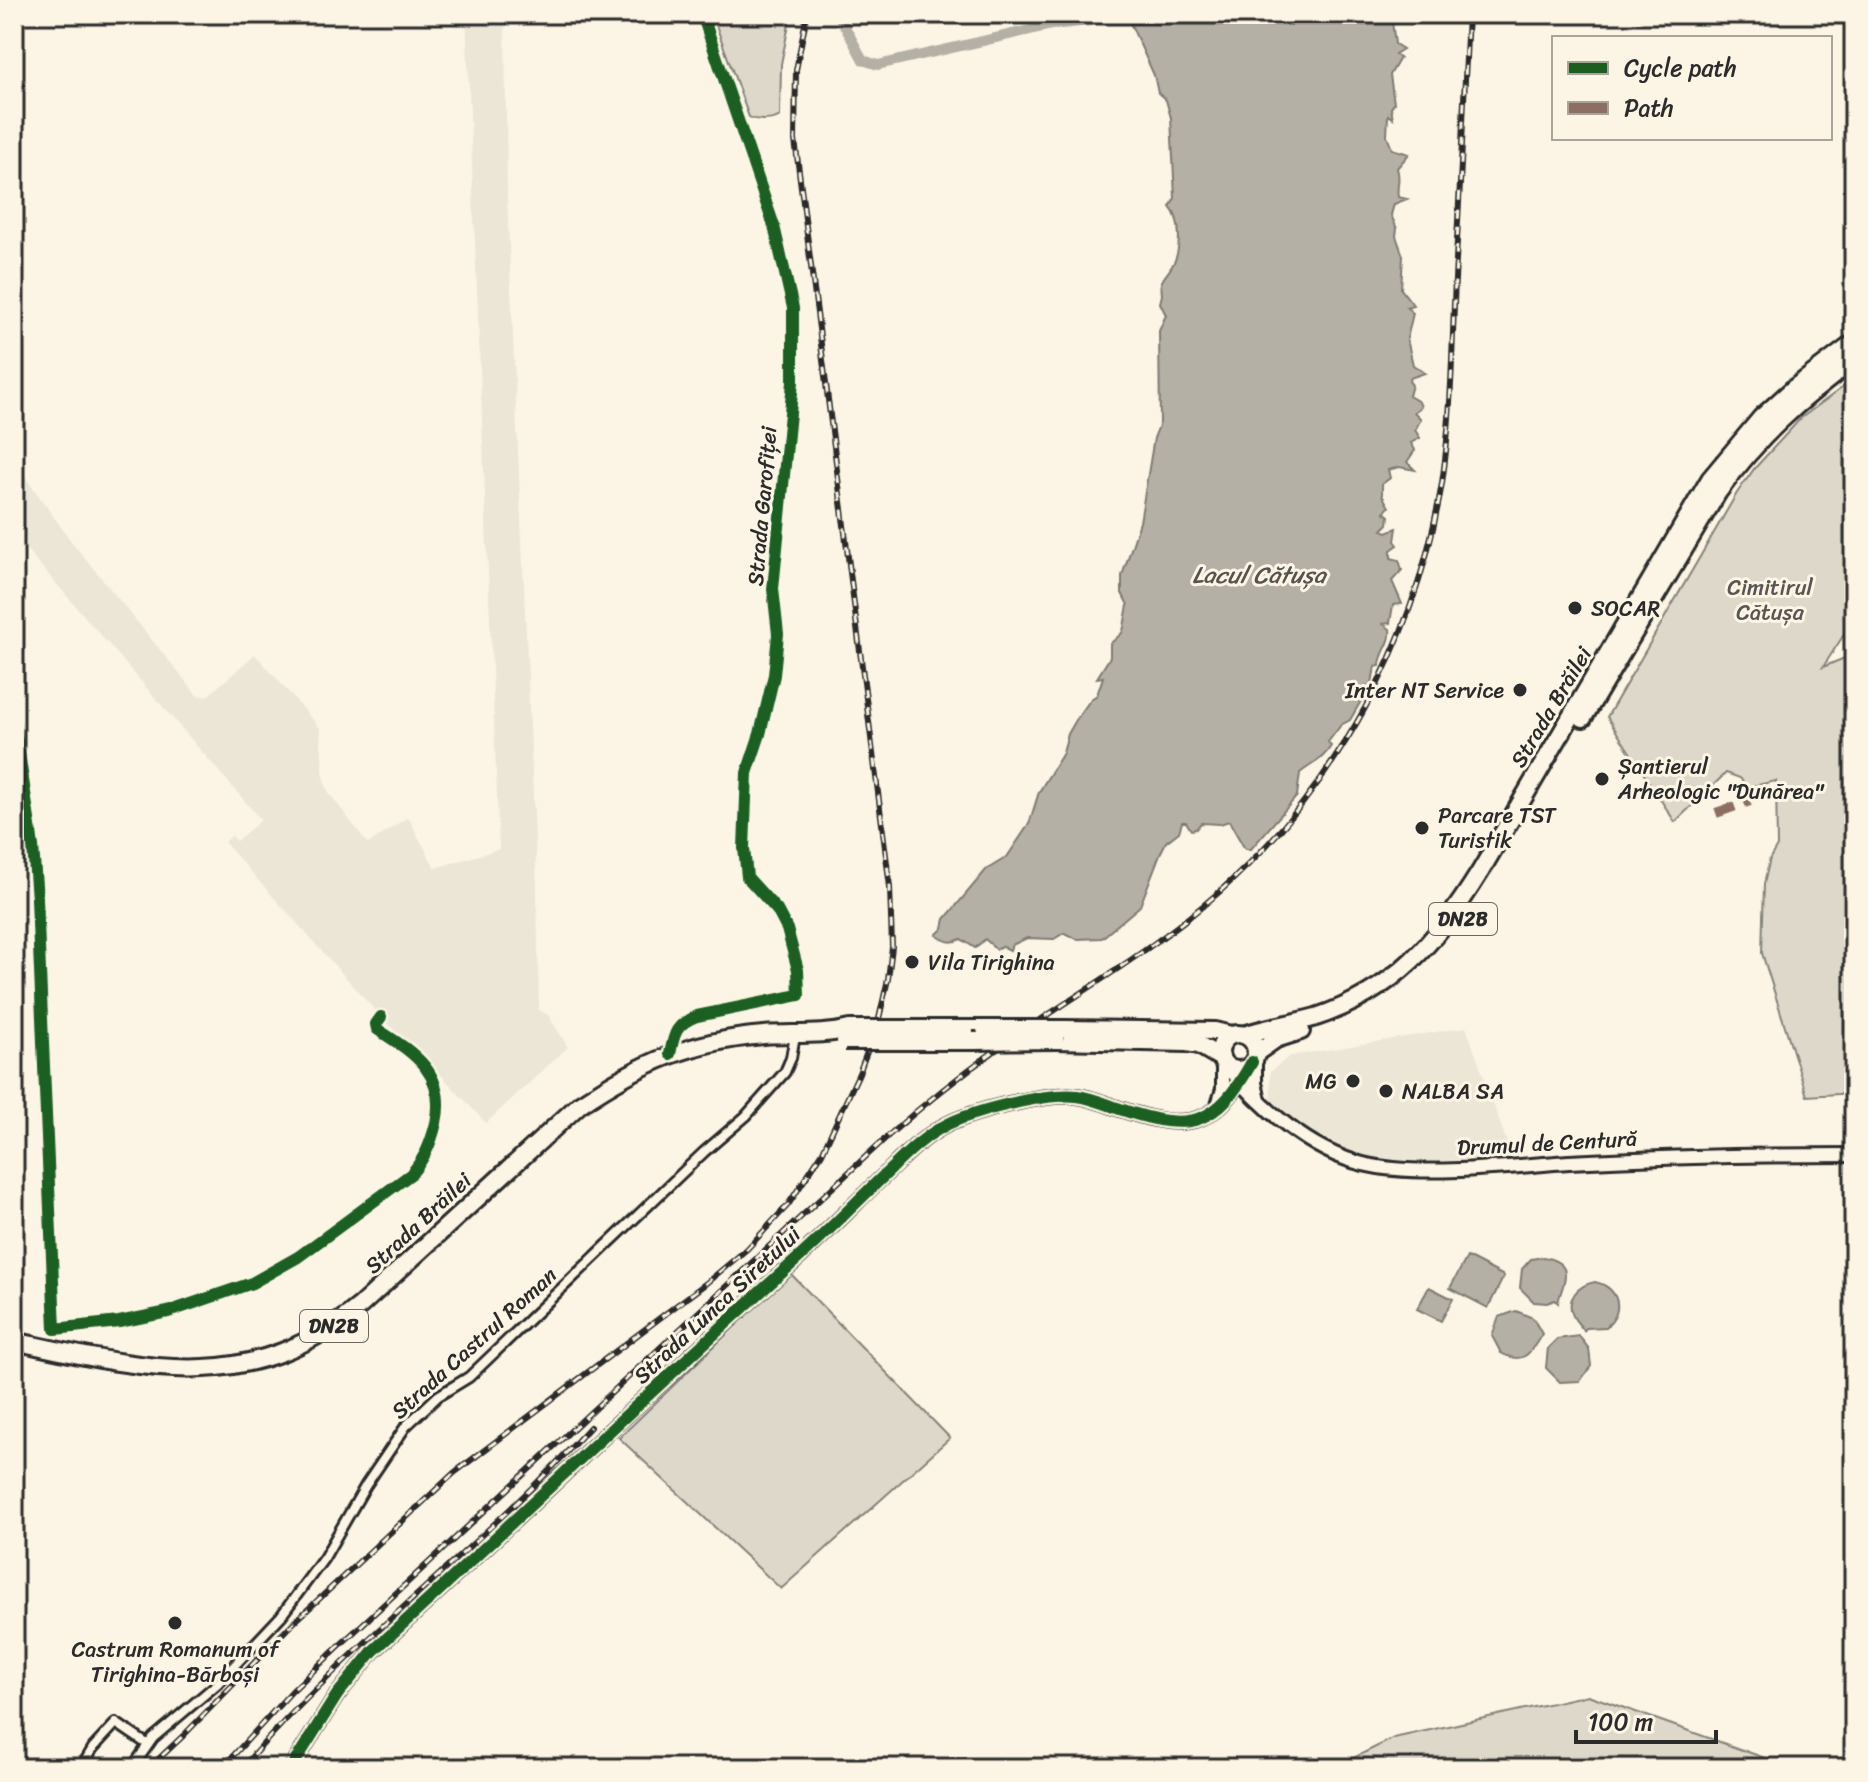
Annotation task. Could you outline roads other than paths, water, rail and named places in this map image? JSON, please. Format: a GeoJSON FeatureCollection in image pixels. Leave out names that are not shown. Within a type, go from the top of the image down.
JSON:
{"type":"FeatureCollection","features":[{"type":"Feature","properties":{"kind":"highway","name":"Strada Brăilei"},"geometry":{"type":"LineString","coordinates":[[14,1341],[128,1364],[202,1369],[253,1362],[314,1338],[361,1305],[580,1104],[612,1083],[670,1054],[730,1040],[795,1035],[1060,1035],[1187,1030],[1237,1035],[1317,1016],[1345,1005],[1393,976],[1426,948],[1446,924],[1480,872],[1710,479],[1761,418],[1793,389],[1854,343]]}},
{"type":"Feature","properties":{"kind":"highway","name":"Strada Brăilei"},"geometry":{"type":"LineString","coordinates":[[1254,1057],[1276,1039],[1320,1026],[1380,997],[1420,969],[1455,931],[1718,492],[1770,428],[1801,399],[1854,360]]}},
{"type":"Feature","properties":{"kind":"highway","name":"Strada Brăilei"},"geometry":{"type":"LineString","coordinates":[[1060,1035],[1187,1043],[1199,1045],[1224,1062]]}},
{"type":"Feature","properties":{"kind":"highway"},"geometry":{"type":"LineString","coordinates":[[1224,1062],[1223,1042],[1237,1035],[1252,1040],[1254,1057]]}},
{"type":"Feature","properties":{"kind":"highway","name":"DN2B"},"geometry":{"type":"LineString","coordinates":[[1224,1062],[1238,1070],[1254,1057]]}},
{"type":"Feature","properties":{"kind":"street","name":"Strada Garofiței"},"geometry":{"type":"LineString","coordinates":[[670,1054],[675,1029],[684,1021],[799,995],[798,970],[787,929],[777,910],[747,877],[744,848],[747,773],[774,675],[778,634],[773,589],[793,382],[793,308],[774,226],[702,14]]}},
{"type":"Feature","properties":{"kind":"street"},"geometry":{"type":"LineString","coordinates":[[14,720],[33,846],[37,899],[55,1329],[52,1349]]}},
{"type":"Feature","properties":{"kind":"street"},"geometry":{"type":"LineString","coordinates":[[55,1329],[119,1322],[168,1312],[252,1283],[298,1257],[411,1174],[426,1157],[437,1119],[439,1095],[433,1077],[419,1060],[377,1029],[377,1020],[381,1017]]}},
{"type":"Feature","properties":{"kind":"street","name":"Strada Castrul Roman"},"geometry":{"type":"LineString","coordinates":[[132,1768],[147,1744],[217,1684],[281,1616],[324,1558],[378,1465],[416,1415],[438,1396],[469,1377],[704,1152],[746,1116],[785,1072],[795,1035]]}},
{"type":"Feature","properties":{"kind":"street"},"geometry":{"type":"LineString","coordinates":[[1214,1112],[1240,1083],[1254,1057]]}},
{"type":"Feature","properties":{"kind":"street"},"geometry":{"type":"LineString","coordinates":[[1254,1057],[1260,1103]]}},
{"type":"Feature","properties":{"kind":"street"},"geometry":{"type":"LineString","coordinates":[[1214,1112],[1222,1096],[1224,1062]]}},
{"type":"Feature","properties":{"kind":"street","name":"Drumul de Centură"},"geometry":{"type":"LineString","coordinates":[[1224,1062],[1260,1103],[1335,1154],[1363,1164],[1394,1168],[1469,1168],[1718,1156],[1854,1155]]}},
{"type":"Feature","properties":{"kind":"street","name":"Strada Lunca Siretului"},"geometry":{"type":"LineString","coordinates":[[291,1768],[337,1695],[373,1651],[930,1135],[949,1123],[982,1112],[1061,1096],[1083,1097],[1165,1121],[1196,1120],[1236,1100],[1260,1103]]}},
{"type":"Feature","properties":{"kind":"street"},"geometry":{"type":"LineString","coordinates":[[81,1768],[93,1748],[116,1723],[147,1744]]}},
{"type":"Feature","properties":{"kind":"water","name":"Lacul Cătușa"},"geometry":{"type":"Polygon","coordinates":[[[1126,14],[1391,14],[1395,44],[1403,49],[1395,54],[1400,58],[1390,75],[1394,103],[1391,108],[1393,118],[1388,115],[1387,136],[1392,149],[1409,154],[1397,168],[1398,197],[1407,199],[1394,204],[1391,215],[1403,256],[1401,289],[1413,305],[1406,307],[1413,313],[1407,339],[1413,365],[1425,373],[1409,381],[1412,385],[1409,396],[1421,407],[1414,412],[1421,419],[1415,430],[1420,438],[1411,443],[1415,450],[1407,462],[1415,470],[1399,467],[1388,470],[1390,478],[1382,484],[1382,495],[1389,507],[1384,512],[1389,516],[1388,524],[1382,530],[1387,532],[1397,528],[1395,541],[1398,545],[1391,550],[1391,558],[1399,560],[1402,570],[1392,581],[1402,604],[1393,605],[1390,623],[1383,624],[1390,629],[1389,639],[1380,666],[1375,667],[1372,683],[1364,688],[1366,699],[1361,701],[1350,720],[1341,725],[1328,742],[1331,746],[1325,754],[1300,773],[1297,796],[1251,849],[1245,849],[1229,821],[1201,823],[1191,830],[1186,822],[1182,822],[1179,832],[1166,842],[1160,854],[1140,906],[1102,938],[1077,939],[1064,933],[1054,939],[1027,938],[1012,945],[1010,950],[1002,946],[996,949],[985,939],[975,948],[961,939],[950,942],[936,935],[943,928],[945,919],[986,870],[1007,857],[1029,824],[1039,792],[1063,753],[1068,734],[1091,699],[1097,695],[1103,677],[1097,678],[1110,657],[1110,644],[1124,627],[1128,605],[1122,593],[1122,576],[1140,522],[1154,438],[1160,423],[1159,331],[1166,315],[1160,303],[1161,283],[1175,260],[1179,236],[1177,220],[1170,207],[1175,198],[1171,118],[1166,100],[1158,93],[1154,75],[1126,14]]]}},
{"type":"Feature","properties":{"kind":"water"},"geometry":{"type":"Polygon","coordinates":[[[1467,1257],[1504,1276],[1488,1308],[1450,1288],[1467,1257]]]}},
{"type":"Feature","properties":{"kind":"water"},"geometry":{"type":"Polygon","coordinates":[[[1543,1257],[1554,1260],[1564,1270],[1558,1303],[1555,1300],[1534,1302],[1520,1288],[1522,1269],[1531,1259],[1543,1257]]]}},
{"type":"Feature","properties":{"kind":"water"},"geometry":{"type":"Polygon","coordinates":[[[1595,1282],[1614,1294],[1616,1314],[1606,1327],[1586,1328],[1584,1331],[1573,1316],[1572,1299],[1578,1290],[1595,1282]]]}},
{"type":"Feature","properties":{"kind":"water"},"geometry":{"type":"Polygon","coordinates":[[[1429,1287],[1453,1299],[1441,1321],[1417,1309],[1429,1287]]]}},
{"type":"Feature","properties":{"kind":"water"},"geometry":{"type":"Polygon","coordinates":[[[1516,1311],[1533,1318],[1542,1334],[1527,1354],[1517,1358],[1501,1353],[1492,1336],[1499,1317],[1516,1311]]]}},
{"type":"Feature","properties":{"kind":"water"},"geometry":{"type":"Polygon","coordinates":[[[1579,1336],[1589,1349],[1591,1366],[1580,1381],[1560,1382],[1546,1368],[1548,1348],[1557,1339],[1579,1336]]]}},
{"type":"Feature","properties":{"kind":"waterway"},"geometry":{"type":"LineString","coordinates":[[838,14],[863,60],[878,65],[1052,25],[1090,21],[1098,15]]}},
{"type":"Feature","properties":{"kind":"railway"},"geometry":{"type":"LineString","coordinates":[[149,1768],[288,1628],[454,1473],[747,1249],[788,1205],[822,1153],[878,1023],[892,947],[890,887],[795,140],[796,70],[807,14]]}},
{"type":"Feature","properties":{"kind":"railway"},"geometry":{"type":"LineString","coordinates":[[222,1768],[292,1691],[338,1647],[889,1135],[982,1060],[1137,955],[1218,893],[1261,851],[1300,806],[1335,758],[1365,708],[1413,599],[1430,542],[1442,483],[1450,407],[1468,14]]}},
{"type":"Feature","properties":{"kind":"railway"},"geometry":{"type":"LineString","coordinates":[[242,1768],[326,1679],[505,1514],[590,1427]]}},
{"type":"Feature","properties":{"kind":"place","name":"SOCAR"},"geometry":{"type":"Point","coordinates":[1575,608]}},
{"type":"Feature","properties":{"kind":"place","name":"Inter NT Service"},"geometry":{"type":"Point","coordinates":[1520,690]}},
{"type":"Feature","properties":{"kind":"place","name":"Șantierul Arheologic \"Dunărea\""},"geometry":{"type":"Point","coordinates":[1602,779]}},
{"type":"Feature","properties":{"kind":"place","name":"Parcare TST Turistik"},"geometry":{"type":"Point","coordinates":[1422,828]}},
{"type":"Feature","properties":{"kind":"place","name":"Vila Tirighina"},"geometry":{"type":"Point","coordinates":[912,962]}},
{"type":"Feature","properties":{"kind":"place","name":"MG"},"geometry":{"type":"Point","coordinates":[1353,1081]}},
{"type":"Feature","properties":{"kind":"place","name":"NALBA SA"},"geometry":{"type":"Point","coordinates":[1386,1091]}},
{"type":"Feature","properties":{"kind":"place","name":"Castrum Romanum of Tirighina-Bărboși"},"geometry":{"type":"Point","coordinates":[175,1623]}},
{"type":"Feature","properties":{"kind":"park label","name":"Cimitirul Cătușa"},"geometry":{"type":"Point","coordinates":[1770,600]}}]}
